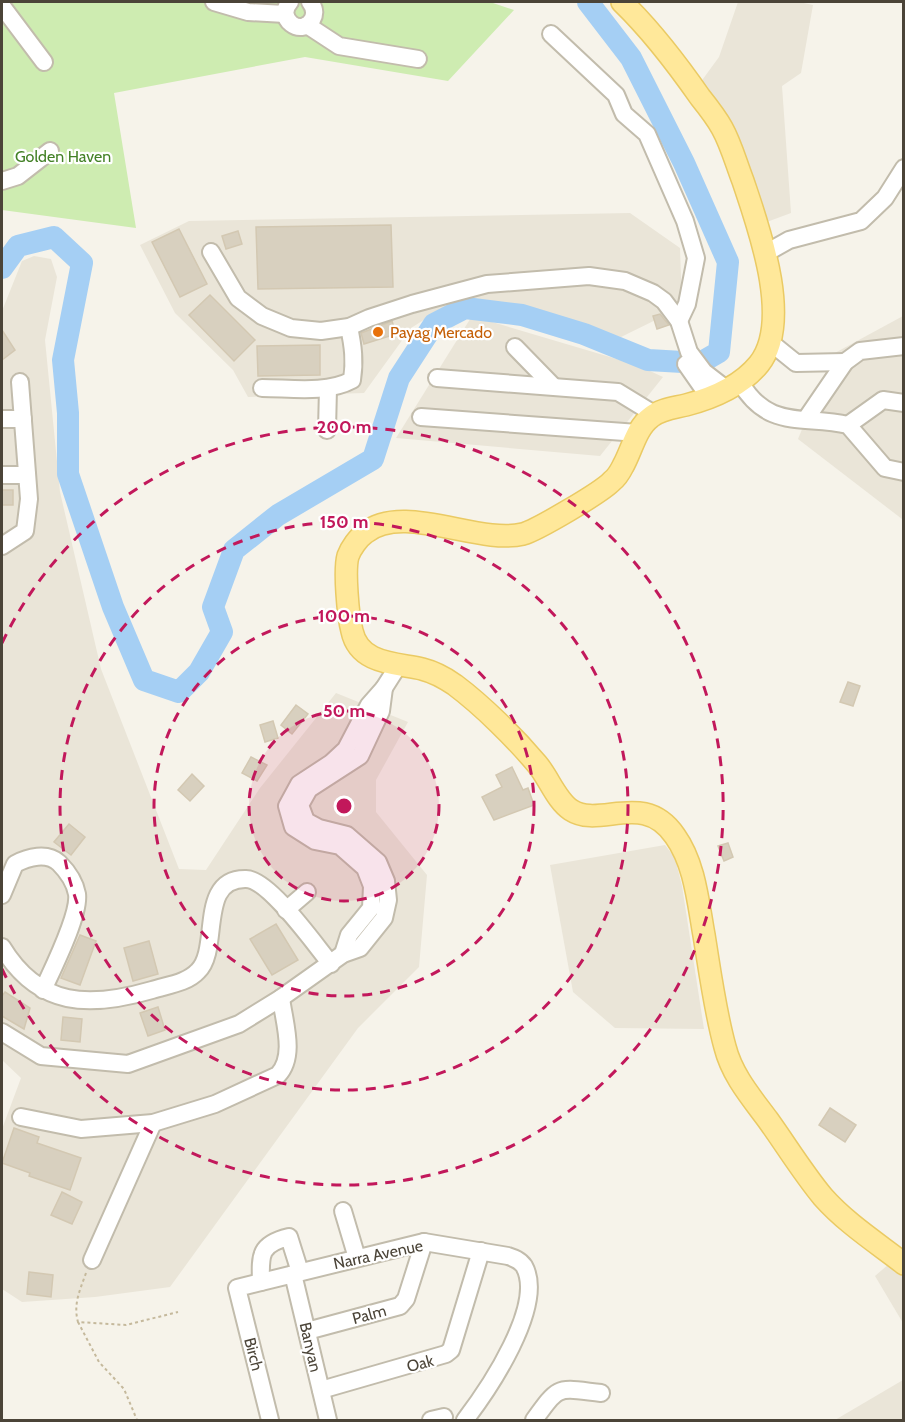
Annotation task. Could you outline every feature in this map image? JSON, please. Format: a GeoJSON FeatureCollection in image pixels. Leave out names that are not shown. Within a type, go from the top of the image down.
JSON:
{"type":"FeatureCollection","features":[{"type":"Feature","properties":{"kind":"main road"},"geometry":{"type":"LineString","coordinates":[[622,2],[687,79],[722,128],[736,162],[766,253],[773,297],[770,342],[765,356],[756,369],[725,389],[688,404],[654,414],[645,421],[621,470],[611,483],[528,533],[500,536],[412,522],[385,524],[362,534],[348,556],[346,572],[352,632],[354,640],[366,654],[398,666],[420,668],[437,674],[470,697],[537,765],[561,801],[572,811],[584,815],[628,812],[643,814],[666,825],[682,848],[697,892],[720,1027],[733,1070],[827,1201],[903,1264]]}},
{"type":"Feature","properties":{"kind":"street"},"geometry":{"type":"LineString","coordinates":[[214,2],[248,12],[287,8],[288,22],[295,27],[307,25],[339,46],[418,59]]}},
{"type":"Feature","properties":{"kind":"street"},"geometry":{"type":"LineString","coordinates":[[307,25],[314,15],[314,7],[310,2]]}},
{"type":"Feature","properties":{"kind":"street"},"geometry":{"type":"LineString","coordinates":[[2,6],[44,62]]}},
{"type":"Feature","properties":{"kind":"street"},"geometry":{"type":"LineString","coordinates":[[551,34],[616,95],[624,114],[647,134],[686,221],[696,258],[680,327]]}},
{"type":"Feature","properties":{"kind":"street"},"geometry":{"type":"LineString","coordinates":[[2,181],[18,176],[50,151]]}},
{"type":"Feature","properties":{"kind":"street"},"geometry":{"type":"LineString","coordinates":[[766,253],[789,240],[861,221],[885,198],[903,168]]}},
{"type":"Feature","properties":{"kind":"street"},"geometry":{"type":"LineString","coordinates":[[211,252],[238,298],[262,316],[291,328],[321,331],[349,327],[401,308],[487,284],[589,276],[625,281],[653,292],[664,301],[680,327],[685,354],[698,373],[725,389],[747,395],[768,413],[784,419],[806,419],[848,425],[885,468],[903,472]]}},
{"type":"Feature","properties":{"kind":"street"},"geometry":{"type":"LineString","coordinates":[[262,388],[328,387],[351,380],[354,365],[349,327]]}},
{"type":"Feature","properties":{"kind":"street"},"geometry":{"type":"LineString","coordinates":[[770,342],[796,363],[845,362]]}},
{"type":"Feature","properties":{"kind":"street"},"geometry":{"type":"LineString","coordinates":[[806,419],[845,362],[860,351],[903,346]]}},
{"type":"Feature","properties":{"kind":"street"},"geometry":{"type":"LineString","coordinates":[[515,347],[554,386]]}},
{"type":"Feature","properties":{"kind":"street"},"geometry":{"type":"LineString","coordinates":[[437,378],[618,392],[654,414]]}},
{"type":"Feature","properties":{"kind":"street"},"geometry":{"type":"LineString","coordinates":[[2,546],[25,531],[29,499],[20,382]]}},
{"type":"Feature","properties":{"kind":"street"},"geometry":{"type":"LineString","coordinates":[[327,430],[328,387]]}},
{"type":"Feature","properties":{"kind":"street"},"geometry":{"type":"LineString","coordinates":[[848,425],[883,400],[903,403]]}},
{"type":"Feature","properties":{"kind":"street"},"geometry":{"type":"LineString","coordinates":[[421,417],[638,433]]}},
{"type":"Feature","properties":{"kind":"street"},"geometry":{"type":"LineString","coordinates":[[2,419],[23,418]]}},
{"type":"Feature","properties":{"kind":"street"},"geometry":{"type":"LineString","coordinates":[[2,475],[27,475]]}},
{"type":"Feature","properties":{"kind":"street"},"geometry":{"type":"LineString","coordinates":[[2,1032],[41,1056],[128,1064],[239,1024],[281,999],[337,959],[360,948],[384,918],[388,900],[386,881],[378,862],[347,835],[319,828],[306,821],[300,805],[309,789],[353,752],[381,711],[384,688],[398,666]]}},
{"type":"Feature","properties":{"kind":"street"},"geometry":{"type":"LineString","coordinates":[[2,895],[15,864],[32,857],[48,857],[57,861],[75,886],[77,906],[43,990]]}},
{"type":"Feature","properties":{"kind":"street"},"geometry":{"type":"LineString","coordinates":[[2,947],[13,966],[43,990],[73,1000],[97,1002],[131,996],[186,980],[199,971],[205,961],[215,902],[222,888],[232,882],[246,879],[259,883],[273,894],[286,910],[337,959]]}},
{"type":"Feature","properties":{"kind":"street"},"geometry":{"type":"LineString","coordinates":[[286,910],[307,892]]}},
{"type":"Feature","properties":{"kind":"street"},"geometry":{"type":"LineString","coordinates":[[21,1117],[81,1130],[153,1123],[215,1104],[278,1075],[283,1070],[288,1054],[281,999]]}},
{"type":"Feature","properties":{"kind":"street"},"geometry":{"type":"LineString","coordinates":[[92,1260],[153,1123]]}},
{"type":"Feature","properties":{"kind":"street"},"geometry":{"type":"LineString","coordinates":[[343,1211],[357,1258]]}},
{"type":"Feature","properties":{"kind":"street","name":"Banyan"},"geometry":{"type":"LineString","coordinates":[[261,1282],[262,1260],[267,1246],[273,1241],[289,1237],[307,1331],[328,1420]]}},
{"type":"Feature","properties":{"kind":"street","name":"Narra Avenue"},"geometry":{"type":"LineString","coordinates":[[237,1288],[424,1242],[508,1256],[520,1261],[524,1266],[527,1282],[526,1305],[522,1319],[503,1363],[465,1420]]}},
{"type":"Feature","properties":{"kind":"street","name":"Palm"},"geometry":{"type":"LineString","coordinates":[[307,1331],[400,1306],[406,1299],[424,1242]]}},
{"type":"Feature","properties":{"kind":"street","name":"Oak"},"geometry":{"type":"LineString","coordinates":[[321,1390],[446,1354],[451,1350],[482,1251]]}},
{"type":"Feature","properties":{"kind":"street","name":"Birch"},"geometry":{"type":"LineString","coordinates":[[237,1288],[270,1420]]}},
{"type":"Feature","properties":{"kind":"street"},"geometry":{"type":"LineString","coordinates":[[534,1420],[553,1394],[566,1389],[601,1393]]}},
{"type":"Feature","properties":{"kind":"path"},"geometry":{"type":"LineString","coordinates":[[92,1260],[76,1301],[75,1311],[78,1322],[99,1362],[124,1389],[137,1420]]}},
{"type":"Feature","properties":{"kind":"path"},"geometry":{"type":"LineString","coordinates":[[78,1322],[126,1326],[178,1312]]}},
{"type":"Feature","properties":{"kind":"shaded area"},"geometry":{"type":"Polygon","coordinates":[[[738,2],[799,2],[813,5],[801,73],[782,86],[791,213],[761,224],[700,83],[719,57],[738,2]]]}},
{"type":"Feature","properties":{"kind":"shaded area"},"geometry":{"type":"Polygon","coordinates":[[[630,213],[680,248],[682,307],[621,337],[486,303],[430,316],[411,328],[364,393],[248,397],[233,370],[175,313],[140,245],[189,221],[630,213]]]}},
{"type":"Feature","properties":{"kind":"shaded area"},"geometry":{"type":"Polygon","coordinates":[[[34,256],[51,259],[57,277],[45,340],[60,492],[101,669],[179,869],[206,870],[260,788],[336,693],[408,722],[376,780],[376,812],[427,875],[419,967],[358,1028],[170,1287],[95,1297],[22,1302],[2,1289],[2,1129],[21,1078],[2,1060],[2,311],[22,261],[34,256]]]}},
{"type":"Feature","properties":{"kind":"shaded area"},"geometry":{"type":"Polygon","coordinates":[[[472,316],[637,365],[663,377],[600,456],[396,438],[472,316]]]}},
{"type":"Feature","properties":{"kind":"shaded area"},"geometry":{"type":"Polygon","coordinates":[[[903,316],[902,519],[798,439],[833,354],[903,316]]]}},
{"type":"Feature","properties":{"kind":"shaded area"},"geometry":{"type":"Polygon","coordinates":[[[665,845],[675,858],[682,886],[704,1029],[615,1028],[573,992],[550,865],[665,845]]]}},
{"type":"Feature","properties":{"kind":"shaded area"},"geometry":{"type":"Polygon","coordinates":[[[903,1252],[903,1323],[875,1276],[903,1252]]]}},
{"type":"Feature","properties":{"kind":"shaded area"},"geometry":{"type":"Polygon","coordinates":[[[903,1380],[903,1420],[835,1420],[903,1380]]]}},
{"type":"Feature","properties":{"kind":"green space","name":"Golden Haven"},"geometry":{"type":"Polygon","coordinates":[[[2,2],[490,2],[514,10],[448,81],[305,57],[114,93],[136,228],[2,210],[2,2]]]}},
{"type":"Feature","properties":{"kind":"building"},"geometry":{"type":"Polygon","coordinates":[[[391,225],[393,287],[258,289],[256,227],[391,225]]]}},
{"type":"Feature","properties":{"kind":"building"},"geometry":{"type":"Polygon","coordinates":[[[179,229],[207,284],[180,297],[152,242],[179,229]]]}},
{"type":"Feature","properties":{"kind":"building"},"geometry":{"type":"Polygon","coordinates":[[[238,231],[242,244],[226,249],[222,236],[238,231]]]}},
{"type":"Feature","properties":{"kind":"building"},"geometry":{"type":"Polygon","coordinates":[[[210,295],[255,340],[234,361],[189,315],[210,295]]]}},
{"type":"Feature","properties":{"kind":"building"},"geometry":{"type":"Polygon","coordinates":[[[660,314],[669,325],[657,329],[653,316],[660,314]]]}},
{"type":"Feature","properties":{"kind":"building","name":"Payag Mercado"},"geometry":{"type":"Polygon","coordinates":[[[392,321],[396,334],[364,344],[361,333],[392,321]]]}},
{"type":"Feature","properties":{"kind":"building"},"geometry":{"type":"Polygon","coordinates":[[[2,330],[15,350],[2,360],[2,330]]]}},
{"type":"Feature","properties":{"kind":"building"},"geometry":{"type":"Polygon","coordinates":[[[320,345],[320,375],[258,376],[257,346],[320,345]]]}},
{"type":"Feature","properties":{"kind":"building"},"geometry":{"type":"Polygon","coordinates":[[[2,490],[13,490],[13,505],[2,505],[2,490]]]}},
{"type":"Feature","properties":{"kind":"building"},"geometry":{"type":"Polygon","coordinates":[[[848,682],[860,686],[853,706],[840,702],[848,682]]]}},
{"type":"Feature","properties":{"kind":"building"},"geometry":{"type":"Polygon","coordinates":[[[296,705],[308,714],[292,734],[281,725],[296,705]]]}},
{"type":"Feature","properties":{"kind":"building"},"geometry":{"type":"Polygon","coordinates":[[[273,721],[278,738],[265,742],[260,725],[273,721]]]}},
{"type":"Feature","properties":{"kind":"building"},"geometry":{"type":"Polygon","coordinates":[[[251,757],[267,765],[257,781],[242,773],[251,757]]]}},
{"type":"Feature","properties":{"kind":"building"},"geometry":{"type":"Polygon","coordinates":[[[512,767],[523,790],[528,788],[534,805],[494,820],[482,797],[502,787],[496,775],[512,767]]]}},
{"type":"Feature","properties":{"kind":"building"},"geometry":{"type":"Polygon","coordinates":[[[192,774],[204,786],[190,801],[178,790],[192,774]]]}},
{"type":"Feature","properties":{"kind":"building"},"geometry":{"type":"Polygon","coordinates":[[[69,824],[85,837],[71,855],[54,842],[69,824]]]}},
{"type":"Feature","properties":{"kind":"building"},"geometry":{"type":"Polygon","coordinates":[[[728,843],[733,857],[724,861],[718,846],[728,843]]]}},
{"type":"Feature","properties":{"kind":"building"},"geometry":{"type":"Polygon","coordinates":[[[276,924],[298,960],[272,975],[250,939],[276,924]]]}},
{"type":"Feature","properties":{"kind":"building"},"geometry":{"type":"Polygon","coordinates":[[[80,935],[96,941],[80,985],[61,978],[80,935]]]}},
{"type":"Feature","properties":{"kind":"building"},"geometry":{"type":"Polygon","coordinates":[[[149,941],[158,974],[133,981],[124,948],[149,941]]]}},
{"type":"Feature","properties":{"kind":"building"},"geometry":{"type":"Polygon","coordinates":[[[5,992],[30,1008],[24,1029],[2,1016],[2,996],[5,992]]]}},
{"type":"Feature","properties":{"kind":"building"},"geometry":{"type":"Polygon","coordinates":[[[158,1007],[165,1030],[148,1036],[140,1013],[158,1007]]]}},
{"type":"Feature","properties":{"kind":"building"},"geometry":{"type":"Polygon","coordinates":[[[63,1017],[82,1019],[80,1042],[61,1040],[63,1017]]]}},
{"type":"Feature","properties":{"kind":"building"},"geometry":{"type":"Polygon","coordinates":[[[830,1108],[856,1125],[845,1142],[819,1125],[830,1108]]]}},
{"type":"Feature","properties":{"kind":"building"},"geometry":{"type":"Polygon","coordinates":[[[14,1128],[39,1137],[37,1143],[81,1158],[70,1190],[29,1176],[30,1173],[2,1163],[14,1128]]]}},
{"type":"Feature","properties":{"kind":"building"},"geometry":{"type":"Polygon","coordinates":[[[62,1192],[82,1202],[72,1224],[51,1215],[62,1192]]]}},
{"type":"Feature","properties":{"kind":"building"},"geometry":{"type":"Polygon","coordinates":[[[29,1272],[53,1275],[51,1297],[27,1294],[29,1272]]]}},
{"type":"Feature","properties":{"kind":"waterway"},"geometry":{"type":"LineString","coordinates":[[2,268],[18,246],[54,237],[82,263],[63,360],[68,413],[68,474],[113,607],[144,680],[179,692],[199,672],[222,632],[213,607],[234,550],[278,515],[373,459],[399,378],[434,324],[465,308],[522,315],[584,334],[648,360],[700,363],[719,352],[728,262],[684,163],[631,58],[588,2]]}},
{"type":"Feature","properties":{"kind":"place","name":"Payag Mercado"},"geometry":{"type":"Point","coordinates":[378,332]}}]}
